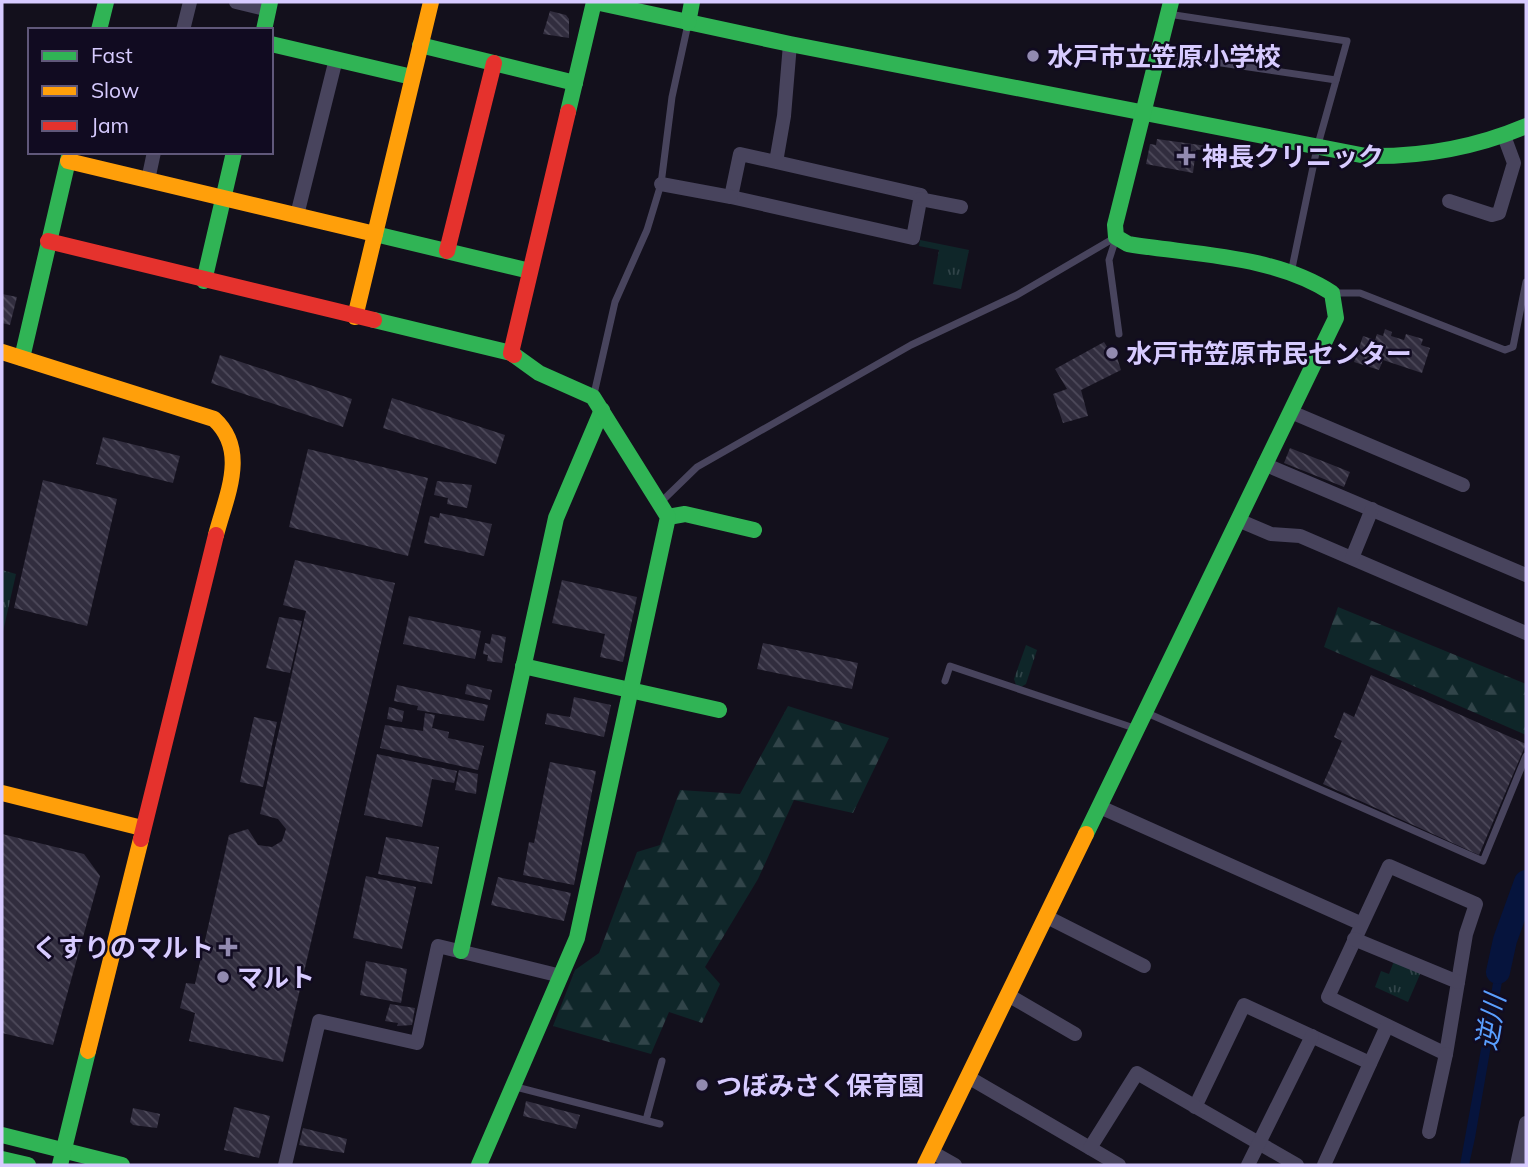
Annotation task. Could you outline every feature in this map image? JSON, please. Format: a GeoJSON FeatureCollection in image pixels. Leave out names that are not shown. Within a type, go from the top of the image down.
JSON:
{"type":"FeatureCollection","features":[{"type":"Feature","properties":{"kind":"street"},"geometry":{"type":"LineString","coordinates":[[100,28],[106,2]]}},
{"type":"Feature","properties":{"kind":"street"},"geometry":{"type":"LineString","coordinates":[[184,28],[190,2]]}},
{"type":"Feature","properties":{"kind":"street"},"geometry":{"type":"LineString","coordinates":[[236,2],[270,6],[264,28]]}},
{"type":"Feature","properties":{"kind":"street"},"geometry":{"type":"LineString","coordinates":[[355,317],[430,2]]}},
{"type":"Feature","properties":{"kind":"street"},"geometry":{"type":"LineString","coordinates":[[511,354],[595,2],[790,44],[1366,156],[1423,156],[1451,152],[1504,136],[1526,126]]}},
{"type":"Feature","properties":{"kind":"street"},"geometry":{"type":"LineString","coordinates":[[688,23],[692,2]]}},
{"type":"Feature","properties":{"kind":"street"},"geometry":{"type":"LineString","coordinates":[[955,1165],[929,1158],[1336,318],[1332,293],[1316,282],[1291,273],[1128,244],[1116,237],[1115,225],[1169,8]]}},
{"type":"Feature","properties":{"kind":"street"},"geometry":{"type":"LineString","coordinates":[[273,44],[412,77]]}},
{"type":"Feature","properties":{"kind":"street"},"geometry":{"type":"LineString","coordinates":[[776,162],[784,116],[790,44]]}},
{"type":"Feature","properties":{"kind":"street"},"geometry":{"type":"LineString","coordinates":[[420,45],[575,83]]}},
{"type":"Feature","properties":{"kind":"street"},"geometry":{"type":"LineString","coordinates":[[297,215],[336,59]]}},
{"type":"Feature","properties":{"kind":"street"},"geometry":{"type":"LineString","coordinates":[[447,251],[494,63]]}},
{"type":"Feature","properties":{"kind":"street"},"geometry":{"type":"LineString","coordinates":[[1449,201],[1492,215],[1499,213],[1514,163],[1504,136]]}},
{"type":"Feature","properties":{"kind":"street"},"geometry":{"type":"LineString","coordinates":[[148,180],[154,154]]}},
{"type":"Feature","properties":{"kind":"street"},"geometry":{"type":"LineString","coordinates":[[204,281],[234,154]]}},
{"type":"Feature","properties":{"kind":"street"},"geometry":{"type":"LineString","coordinates":[[660,184],[913,237],[921,195],[740,154],[731,197]]}},
{"type":"Feature","properties":{"kind":"street"},"geometry":{"type":"LineString","coordinates":[[22,358],[69,156],[148,180],[530,271]]}},
{"type":"Feature","properties":{"kind":"street"},"geometry":{"type":"LineString","coordinates":[[920,199],[961,207]]}},
{"type":"Feature","properties":{"kind":"street"},"geometry":{"type":"LineString","coordinates":[[48,242],[511,354],[539,373],[598,403],[664,510],[632,691],[582,918],[561,976],[479,1165]]}},
{"type":"Feature","properties":{"kind":"street"},"geometry":{"type":"LineString","coordinates":[[2,352],[214,419],[223,427],[234,446],[235,460],[62,1158]]}},
{"type":"Feature","properties":{"kind":"street"},"geometry":{"type":"LineString","coordinates":[[461,951],[556,518],[598,403]]}},
{"type":"Feature","properties":{"kind":"street"},"geometry":{"type":"LineString","coordinates":[[1291,412],[1463,485]]}},
{"type":"Feature","properties":{"kind":"street"},"geometry":{"type":"LineString","coordinates":[[1264,464],[1526,575]]}},
{"type":"Feature","properties":{"kind":"street"},"geometry":{"type":"LineString","coordinates":[[1352,558],[1373,509]]}},
{"type":"Feature","properties":{"kind":"street"},"geometry":{"type":"LineString","coordinates":[[664,510],[754,530]]}},
{"type":"Feature","properties":{"kind":"street"},"geometry":{"type":"LineString","coordinates":[[1238,520],[1271,534],[1300,536],[1526,633]]}},
{"type":"Feature","properties":{"kind":"street"},"geometry":{"type":"LineString","coordinates":[[523,667],[719,710]]}},
{"type":"Feature","properties":{"kind":"street"},"geometry":{"type":"LineString","coordinates":[[2,793],[142,828]]}},
{"type":"Feature","properties":{"kind":"street"},"geometry":{"type":"LineString","coordinates":[[1100,807],[1362,924]]}},
{"type":"Feature","properties":{"kind":"street"},"geometry":{"type":"LineString","coordinates":[[1429,1132],[1446,1054],[1466,934],[1476,904],[1389,866],[1328,997],[1446,1054]]}},
{"type":"Feature","properties":{"kind":"street"},"geometry":{"type":"LineString","coordinates":[[1047,917],[1144,967]]}},
{"type":"Feature","properties":{"kind":"street"},"geometry":{"type":"LineString","coordinates":[[1354,939],[1458,982]]}},
{"type":"Feature","properties":{"kind":"street"},"geometry":{"type":"LineString","coordinates":[[285,1165],[319,1021],[417,1043],[439,946],[561,976]]}},
{"type":"Feature","properties":{"kind":"street"},"geometry":{"type":"LineString","coordinates":[[1008,995],[1075,1034]]}},
{"type":"Feature","properties":{"kind":"street"},"geometry":{"type":"LineString","coordinates":[[1195,1107],[1244,1005],[1370,1063]]}},
{"type":"Feature","properties":{"kind":"street"},"geometry":{"type":"LineString","coordinates":[[1324,1165],[1387,1026]]}},
{"type":"Feature","properties":{"kind":"street"},"geometry":{"type":"LineString","coordinates":[[1248,1165],[1312,1036]]}},
{"type":"Feature","properties":{"kind":"street"},"geometry":{"type":"LineString","coordinates":[[1090,1148],[1137,1073],[1297,1165]]}},
{"type":"Feature","properties":{"kind":"street"},"geometry":{"type":"LineString","coordinates":[[968,1077],[1119,1165]]}},
{"type":"Feature","properties":{"kind":"street"},"geometry":{"type":"LineString","coordinates":[[1517,1165],[1526,1122]]}},
{"type":"Feature","properties":{"kind":"street"},"geometry":{"type":"LineString","coordinates":[[2,1135],[62,1158],[122,1165]]}},
{"type":"Feature","properties":{"kind":"street"},"geometry":{"type":"LineString","coordinates":[[2,1159],[28,1165]]}},
{"type":"Feature","properties":{"kind":"lane"},"geometry":{"type":"LineString","coordinates":[[1169,8],[1347,41],[1317,148],[1291,273]]}},
{"type":"Feature","properties":{"kind":"lane"},"geometry":{"type":"LineString","coordinates":[[598,403],[615,302],[647,230],[660,184],[672,97],[688,23]]}},
{"type":"Feature","properties":{"kind":"lane"},"geometry":{"type":"LineString","coordinates":[[1158,54],[1336,80]]}},
{"type":"Feature","properties":{"kind":"lane"},"geometry":{"type":"LineString","coordinates":[[1116,237],[1109,260],[1119,334]]}},
{"type":"Feature","properties":{"kind":"lane"},"geometry":{"type":"LineString","coordinates":[[664,510],[697,467],[911,345],[1017,295],[1116,237]]}},
{"type":"Feature","properties":{"kind":"lane"},"geometry":{"type":"LineString","coordinates":[[1332,293],[1360,293],[1505,350],[1513,347],[1526,282]]}},
{"type":"Feature","properties":{"kind":"lane"},"geometry":{"type":"LineString","coordinates":[[945,681],[950,666],[1138,729]]}},
{"type":"Feature","properties":{"kind":"lane"},"geometry":{"type":"LineString","coordinates":[[1146,712],[1483,861],[1526,756]]}},
{"type":"Feature","properties":{"kind":"lane"},"geometry":{"type":"LineString","coordinates":[[646,1120],[662,1061]]}},
{"type":"Feature","properties":{"kind":"lane"},"geometry":{"type":"LineString","coordinates":[[512,1086],[660,1124]]}},
{"type":"Feature","properties":{"kind":"green space"},"geometry":{"type":"Polygon","coordinates":[[[920,240],[969,250],[961,289],[933,284],[939,250],[919,246],[920,240]]]}},
{"type":"Feature","properties":{"kind":"green space"},"geometry":{"type":"Polygon","coordinates":[[[2,570],[16,574],[2,636],[2,570]]]}},
{"type":"Feature","properties":{"kind":"green space"},"geometry":{"type":"Polygon","coordinates":[[[1338,607],[1526,684],[1526,735],[1324,647],[1338,607]]]}},
{"type":"Feature","properties":{"kind":"green space"},"geometry":{"type":"Polygon","coordinates":[[[1026,645],[1037,650],[1026,684],[1021,687],[1016,685],[1014,679],[1026,645]]]}},
{"type":"Feature","properties":{"kind":"green space"},"geometry":{"type":"Polygon","coordinates":[[[788,706],[889,738],[853,813],[794,800],[758,879],[705,967],[720,984],[702,1023],[669,1012],[651,1054],[553,1026],[575,970],[599,953],[637,852],[660,845],[680,790],[740,794],[788,706]]]}},
{"type":"Feature","properties":{"kind":"green space"},"geometry":{"type":"Polygon","coordinates":[[[1394,961],[1421,972],[1408,1002],[1375,987],[1381,971],[1389,974],[1394,961]]]}},
{"type":"Feature","properties":{"kind":"water"},"geometry":{"type":"Polygon","coordinates":[[[1501,939],[1509,941],[1475,1138],[1469,1165],[1460,1165],[1501,939]]]}},
{"type":"Feature","properties":{"kind":"building"},"geometry":{"type":"Polygon","coordinates":[[[550,11],[566,15],[569,19],[569,38],[543,34],[550,11]]]}},
{"type":"Feature","properties":{"kind":"building"},"geometry":{"type":"Polygon","coordinates":[[[1157,139],[1207,146],[1210,149],[1196,150],[1193,173],[1146,164],[1150,144],[1156,145],[1157,139]]]}},
{"type":"Feature","properties":{"kind":"building"},"geometry":{"type":"Polygon","coordinates":[[[2,294],[17,297],[10,325],[2,323],[2,294]]]}},
{"type":"Feature","properties":{"kind":"building"},"geometry":{"type":"Polygon","coordinates":[[[1385,329],[1392,332],[1391,336],[1404,340],[1406,334],[1423,339],[1421,345],[1430,348],[1422,373],[1383,360],[1379,370],[1354,362],[1363,336],[1375,340],[1377,334],[1383,336],[1385,329]]]}},
{"type":"Feature","properties":{"kind":"building"},"geometry":{"type":"Polygon","coordinates":[[[1104,342],[1111,353],[1115,351],[1121,370],[1081,390],[1088,416],[1063,423],[1053,394],[1067,389],[1055,369],[1104,342]]]}},
{"type":"Feature","properties":{"kind":"building"},"geometry":{"type":"Polygon","coordinates":[[[220,355],[352,399],[343,427],[211,383],[220,355]]]}},
{"type":"Feature","properties":{"kind":"building"},"geometry":{"type":"Polygon","coordinates":[[[392,398],[505,435],[496,464],[383,428],[392,398]]]}},
{"type":"Feature","properties":{"kind":"building"},"geometry":{"type":"Polygon","coordinates":[[[103,437],[180,456],[173,483],[96,464],[103,437]]]}},
{"type":"Feature","properties":{"kind":"building"},"geometry":{"type":"Polygon","coordinates":[[[1290,448],[1350,472],[1344,487],[1284,463],[1290,448]]]}},
{"type":"Feature","properties":{"kind":"building"},"geometry":{"type":"Polygon","coordinates":[[[308,449],[428,478],[408,556],[289,527],[308,449]]]}},
{"type":"Feature","properties":{"kind":"building"},"geometry":{"type":"Polygon","coordinates":[[[43,480],[117,499],[87,626],[14,608],[43,480]]]}},
{"type":"Feature","properties":{"kind":"building"},"geometry":{"type":"Polygon","coordinates":[[[437,481],[472,485],[467,508],[447,504],[448,498],[434,495],[437,481]]]}},
{"type":"Feature","properties":{"kind":"building"},"geometry":{"type":"Polygon","coordinates":[[[440,513],[492,524],[484,556],[424,543],[430,516],[439,518],[440,513]]]}},
{"type":"Feature","properties":{"kind":"building"},"geometry":{"type":"Polygon","coordinates":[[[295,560],[395,583],[283,1062],[189,1041],[195,1013],[180,1008],[186,983],[195,984],[229,835],[248,829],[258,845],[272,847],[282,841],[286,829],[278,819],[260,814],[306,611],[283,605],[295,560]]]}},
{"type":"Feature","properties":{"kind":"building"},"geometry":{"type":"Polygon","coordinates":[[[562,580],[637,597],[623,662],[600,657],[605,634],[552,623],[562,580]]]}},
{"type":"Feature","properties":{"kind":"building"},"geometry":{"type":"Polygon","coordinates":[[[409,616],[481,631],[475,659],[403,644],[409,616]]]}},
{"type":"Feature","properties":{"kind":"building"},"geometry":{"type":"Polygon","coordinates":[[[279,617],[302,621],[290,673],[266,668],[279,617]]]}},
{"type":"Feature","properties":{"kind":"building"},"geometry":{"type":"Polygon","coordinates":[[[492,634],[506,637],[502,663],[487,661],[488,655],[483,654],[485,643],[490,644],[492,634]]]}},
{"type":"Feature","properties":{"kind":"building"},"geometry":{"type":"Polygon","coordinates":[[[763,643],[858,663],[852,689],[757,669],[763,643]]]}},
{"type":"Feature","properties":{"kind":"building"},"geometry":{"type":"Polygon","coordinates":[[[1371,675],[1526,744],[1479,855],[1323,784],[1342,741],[1334,737],[1344,712],[1354,717],[1371,675]]]}},
{"type":"Feature","properties":{"kind":"building"},"geometry":{"type":"Polygon","coordinates":[[[467,684],[492,690],[490,700],[465,694],[467,684]]]}},
{"type":"Feature","properties":{"kind":"building"},"geometry":{"type":"Polygon","coordinates":[[[397,685],[488,705],[484,721],[417,710],[418,706],[394,701],[397,685]]]}},
{"type":"Feature","properties":{"kind":"building"},"geometry":{"type":"Polygon","coordinates":[[[574,697],[611,705],[604,737],[545,724],[547,713],[570,717],[574,697]]]}},
{"type":"Feature","properties":{"kind":"building"},"geometry":{"type":"Polygon","coordinates":[[[389,707],[404,711],[402,722],[387,719],[389,707]]]}},
{"type":"Feature","properties":{"kind":"building"},"geometry":{"type":"Polygon","coordinates":[[[425,713],[435,715],[432,728],[449,732],[448,738],[484,746],[478,770],[380,748],[385,725],[423,731],[425,713]]]}},
{"type":"Feature","properties":{"kind":"building"},"geometry":{"type":"Polygon","coordinates":[[[254,717],[277,722],[263,787],[240,782],[254,717]]]}},
{"type":"Feature","properties":{"kind":"building"},"geometry":{"type":"Polygon","coordinates":[[[377,754],[457,771],[454,783],[432,779],[422,827],[364,815],[377,754]]]}},
{"type":"Feature","properties":{"kind":"building"},"geometry":{"type":"Polygon","coordinates":[[[550,762],[596,771],[574,885],[523,875],[529,842],[534,843],[550,762]]]}},
{"type":"Feature","properties":{"kind":"building"},"geometry":{"type":"Polygon","coordinates":[[[459,770],[478,774],[476,794],[455,790],[459,770]]]}},
{"type":"Feature","properties":{"kind":"building"},"geometry":{"type":"Polygon","coordinates":[[[2,834],[84,854],[100,876],[53,1045],[2,1033],[2,834]]]}},
{"type":"Feature","properties":{"kind":"building"},"geometry":{"type":"Polygon","coordinates":[[[386,837],[439,847],[432,884],[378,874],[386,837]]]}},
{"type":"Feature","properties":{"kind":"building"},"geometry":{"type":"Polygon","coordinates":[[[366,876],[416,887],[402,949],[353,938],[366,876]]]}},
{"type":"Feature","properties":{"kind":"building"},"geometry":{"type":"Polygon","coordinates":[[[498,877],[571,893],[564,921],[491,905],[498,877]]]}},
{"type":"Feature","properties":{"kind":"building"},"geometry":{"type":"Polygon","coordinates":[[[366,961],[407,969],[401,1003],[360,995],[366,961]]]}},
{"type":"Feature","properties":{"kind":"building"},"geometry":{"type":"Polygon","coordinates":[[[390,1004],[415,1008],[412,1025],[397,1026],[398,1023],[385,1021],[390,1004]]]}},
{"type":"Feature","properties":{"kind":"building"},"geometry":{"type":"Polygon","coordinates":[[[526,1101],[580,1115],[576,1129],[523,1116],[526,1101]]]}},
{"type":"Feature","properties":{"kind":"building"},"geometry":{"type":"Polygon","coordinates":[[[234,1107],[270,1116],[259,1158],[224,1150],[234,1107]]]}},
{"type":"Feature","properties":{"kind":"building"},"geometry":{"type":"Polygon","coordinates":[[[133,1108],[160,1114],[157,1128],[133,1125],[130,1122],[133,1108]]]}},
{"type":"Feature","properties":{"kind":"building"},"geometry":{"type":"Polygon","coordinates":[[[303,1128],[347,1139],[344,1153],[299,1145],[303,1128]]]}},
{"type":"Feature","properties":{"kind":"waterway","name":"逆川"},"geometry":{"type":"LineString","coordinates":[[1498,972],[1505,940],[1526,882]]}},
{"type":"Feature","properties":{"kind":"traffic: fast"},"geometry":{"type":"LineString","coordinates":[[100,28],[106,2]]}},
{"type":"Feature","properties":{"kind":"traffic: fast"},"geometry":{"type":"LineString","coordinates":[[264,28],[270,2]]}},
{"type":"Feature","properties":{"kind":"traffic: fast"},"geometry":{"type":"LineString","coordinates":[[568,112],[594,2]]}},
{"type":"Feature","properties":{"kind":"traffic: fast"},"geometry":{"type":"LineString","coordinates":[[595,2],[790,44],[1366,156],[1448,150],[1526,126]]}},
{"type":"Feature","properties":{"kind":"traffic: fast"},"geometry":{"type":"LineString","coordinates":[[688,23],[692,2]]}},
{"type":"Feature","properties":{"kind":"traffic: fast"},"geometry":{"type":"LineString","coordinates":[[1086,834],[1336,318],[1332,293],[1285,271],[1233,258],[1128,244],[1116,237],[1115,225],[1171,2]]}},
{"type":"Feature","properties":{"kind":"traffic: fast"},"geometry":{"type":"LineString","coordinates":[[273,44],[412,77]]}},
{"type":"Feature","properties":{"kind":"traffic: fast"},"geometry":{"type":"LineString","coordinates":[[420,45],[575,83]]}},
{"type":"Feature","properties":{"kind":"traffic: fast"},"geometry":{"type":"LineString","coordinates":[[22,358],[70,154]]}},
{"type":"Feature","properties":{"kind":"traffic: fast"},"geometry":{"type":"LineString","coordinates":[[204,281],[234,154]]}},
{"type":"Feature","properties":{"kind":"traffic: fast"},"geometry":{"type":"LineString","coordinates":[[375,234],[530,271]]}},
{"type":"Feature","properties":{"kind":"traffic: fast"},"geometry":{"type":"LineString","coordinates":[[374,320],[511,353]]}},
{"type":"Feature","properties":{"kind":"traffic: fast"},"geometry":{"type":"LineString","coordinates":[[479,1165],[577,938],[668,517],[593,397],[539,373],[514,355]]}},
{"type":"Feature","properties":{"kind":"traffic: fast"},"geometry":{"type":"LineString","coordinates":[[461,951],[556,518],[602,410]]}},
{"type":"Feature","properties":{"kind":"traffic: fast"},"geometry":{"type":"LineString","coordinates":[[668,517],[685,514],[754,530]]}},
{"type":"Feature","properties":{"kind":"traffic: fast"},"geometry":{"type":"LineString","coordinates":[[523,666],[719,710]]}},
{"type":"Feature","properties":{"kind":"traffic: fast"},"geometry":{"type":"LineString","coordinates":[[60,1165],[88,1051]]}},
{"type":"Feature","properties":{"kind":"traffic: fast"},"geometry":{"type":"LineString","coordinates":[[2,1135],[122,1165]]}},
{"type":"Feature","properties":{"kind":"traffic: fast"},"geometry":{"type":"LineString","coordinates":[[2,1159],[28,1165]]}},
{"type":"Feature","properties":{"kind":"traffic: slow"},"geometry":{"type":"LineString","coordinates":[[355,317],[431,2]]}},
{"type":"Feature","properties":{"kind":"traffic: slow"},"geometry":{"type":"LineString","coordinates":[[68,161],[375,234]]}},
{"type":"Feature","properties":{"kind":"traffic: slow"},"geometry":{"type":"LineString","coordinates":[[2,352],[214,419],[225,432],[233,459],[229,490],[216,535]]}},
{"type":"Feature","properties":{"kind":"traffic: slow"},"geometry":{"type":"LineString","coordinates":[[2,793],[142,828]]}},
{"type":"Feature","properties":{"kind":"traffic: slow"},"geometry":{"type":"LineString","coordinates":[[925,1165],[1086,834]]}},
{"type":"Feature","properties":{"kind":"traffic: slow"},"geometry":{"type":"LineString","coordinates":[[88,1051],[141,839]]}},
{"type":"Feature","properties":{"kind":"traffic: jam"},"geometry":{"type":"LineString","coordinates":[[447,251],[494,63]]}},
{"type":"Feature","properties":{"kind":"traffic: jam"},"geometry":{"type":"LineString","coordinates":[[514,355],[511,353],[568,112]]}},
{"type":"Feature","properties":{"kind":"traffic: jam"},"geometry":{"type":"LineString","coordinates":[[48,241],[374,320]]}},
{"type":"Feature","properties":{"kind":"traffic: jam"},"geometry":{"type":"LineString","coordinates":[[141,839],[216,535]]}},
{"type":"Feature","properties":{"kind":"place","name":"水戸市立笠原小学校"},"geometry":{"type":"Point","coordinates":[1033,56]}},
{"type":"Feature","properties":{"kind":"place","name":"神長クリニック"},"geometry":{"type":"Point","coordinates":[1186,156]}},
{"type":"Feature","properties":{"kind":"place","name":"水戸市笠原市民センター"},"geometry":{"type":"Point","coordinates":[1112,353]}},
{"type":"Feature","properties":{"kind":"place","name":"くすりのマルト"},"geometry":{"type":"Point","coordinates":[228,947]}},
{"type":"Feature","properties":{"kind":"place","name":"マルト"},"geometry":{"type":"Point","coordinates":[223,977]}},
{"type":"Feature","properties":{"kind":"place","name":"つぼみさく保育園"},"geometry":{"type":"Point","coordinates":[702,1085]}}]}
